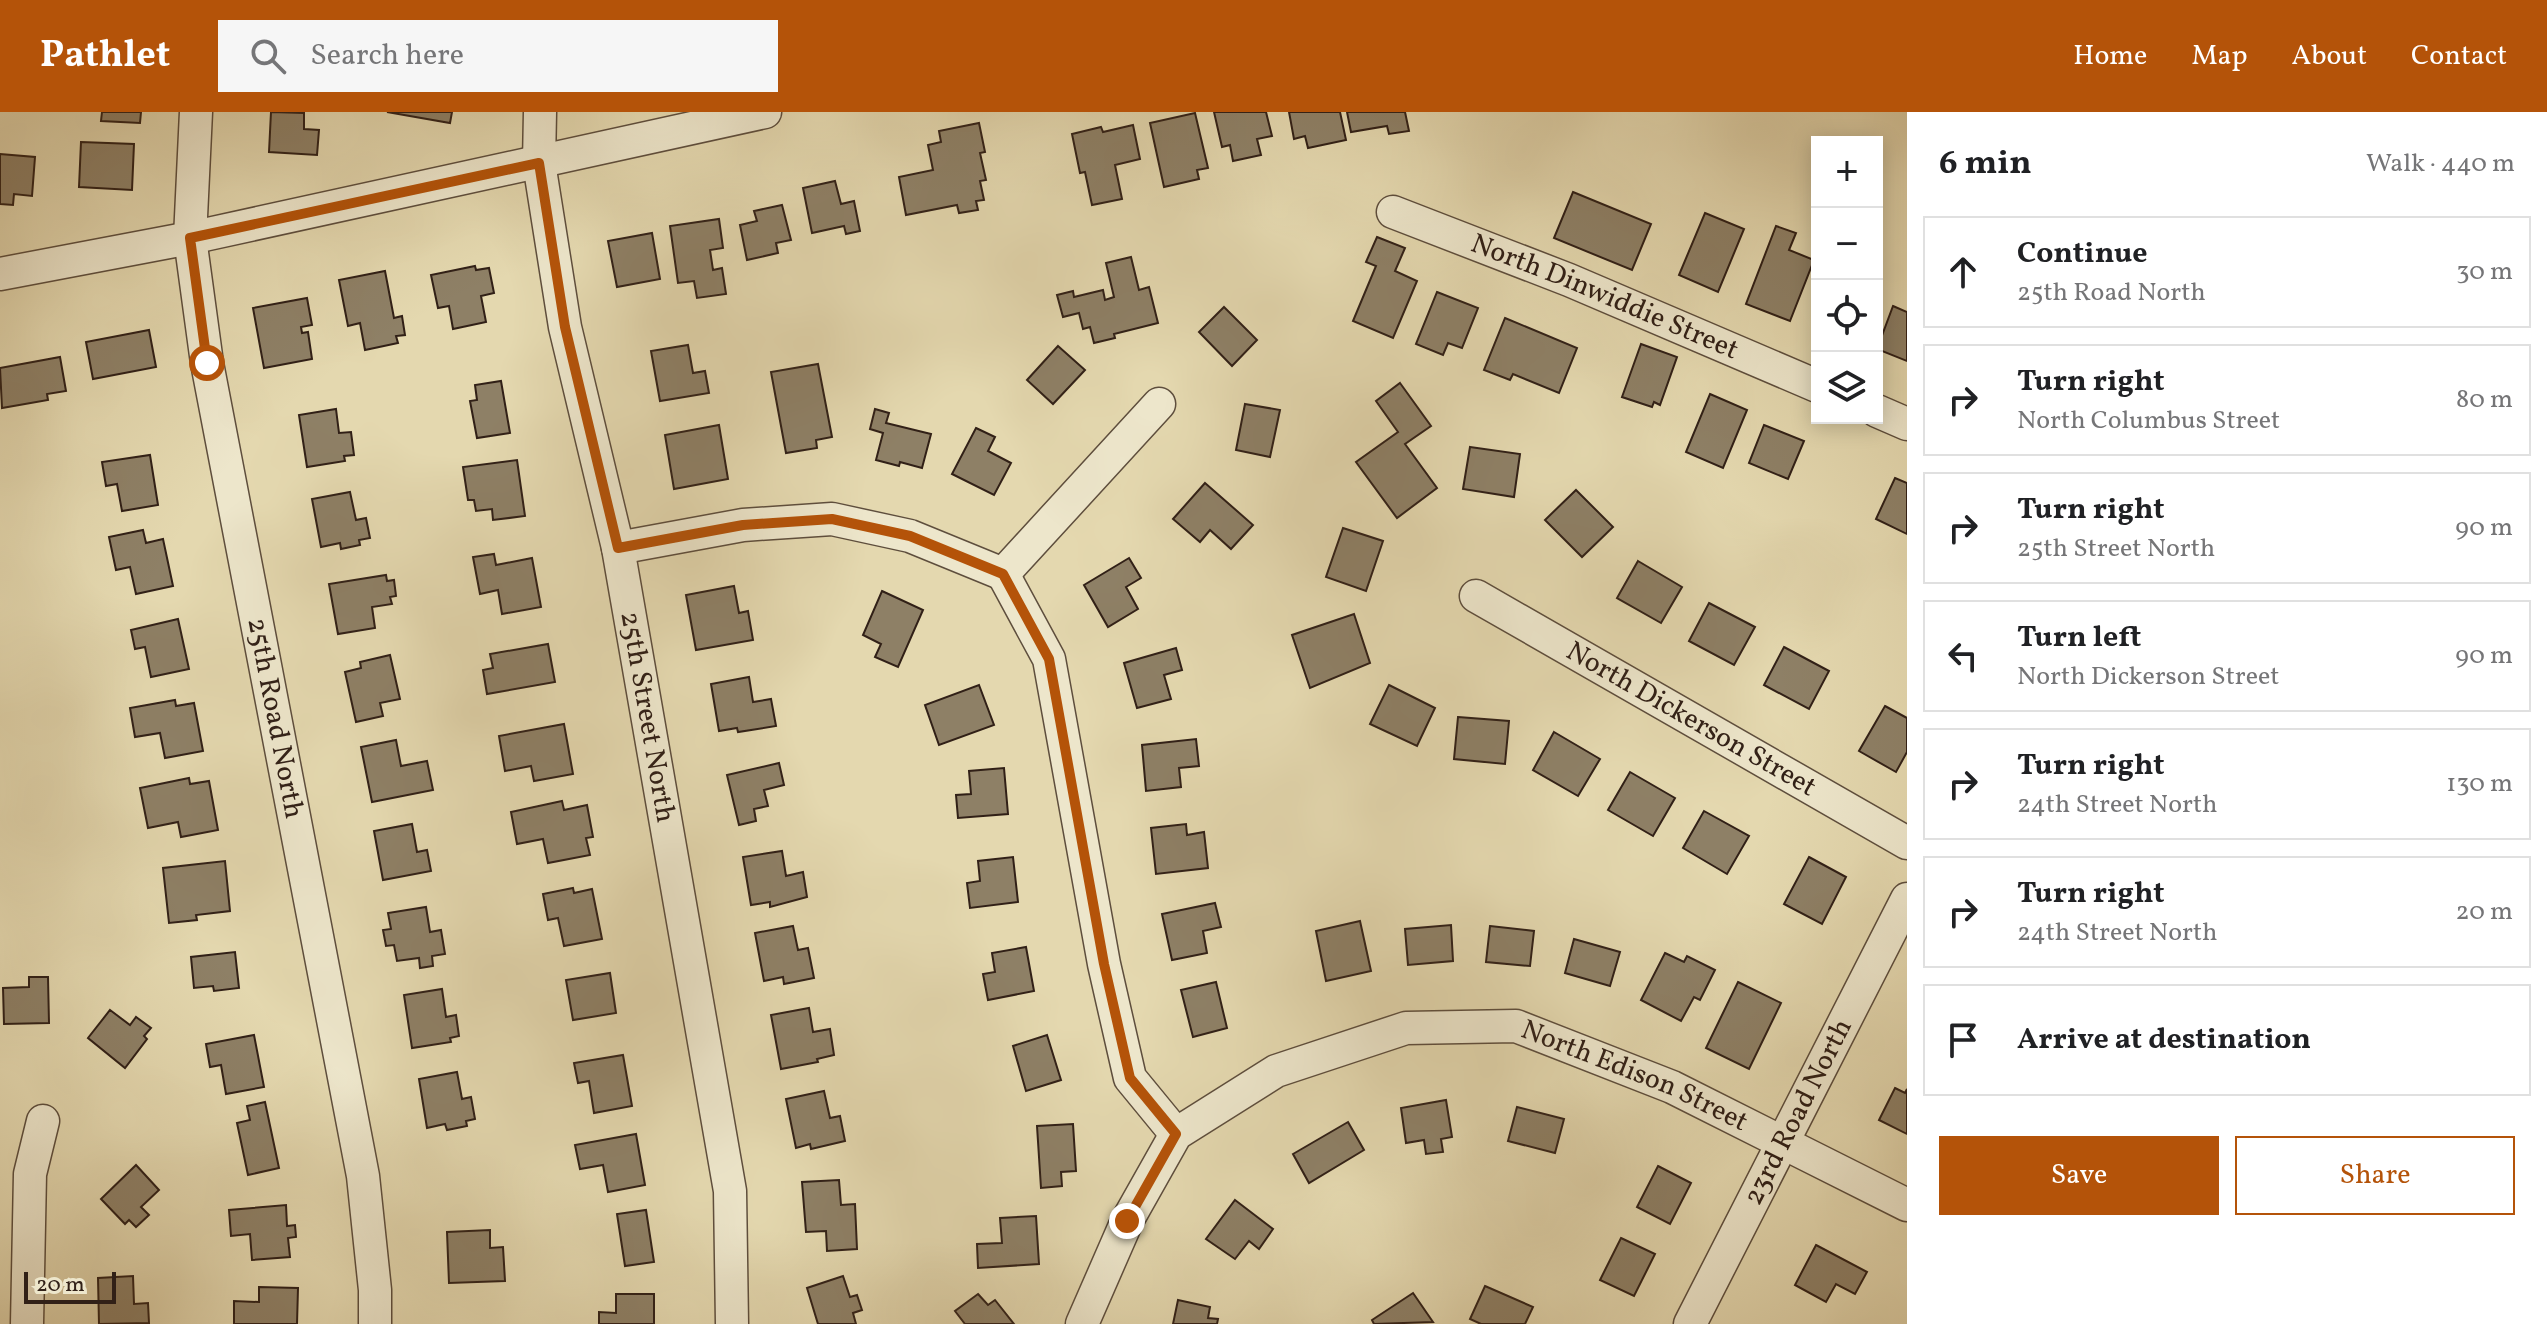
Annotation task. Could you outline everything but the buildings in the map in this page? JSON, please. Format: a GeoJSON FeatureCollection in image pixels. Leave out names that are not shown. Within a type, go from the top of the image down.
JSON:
{"type":"FeatureCollection","features":[{"type":"Feature","properties":{"kind":"street","name":"25th Road North"},"geometry":{"type":"LineString","coordinates":[[196,112],[190,238],[207,363],[363,1176],[375,1290],[375,1324]]}},
{"type":"Feature","properties":{"kind":"street","name":"25th Street North"},"geometry":{"type":"LineString","coordinates":[[540,112],[539,163],[565,327],[618,548],[730,1191],[732,1324]]}},
{"type":"Feature","properties":{"kind":"street"},"geometry":{"type":"LineString","coordinates":[[0,274],[190,238],[765,112]]}},
{"type":"Feature","properties":{"kind":"street","name":"North Dinwiddie Street"},"geometry":{"type":"LineString","coordinates":[[1393,212],[1569,280],[1811,383]]}},
{"type":"Feature","properties":{"kind":"street"},"geometry":{"type":"LineString","coordinates":[[1003,574],[1159,404]]}},
{"type":"Feature","properties":{"kind":"street"},"geometry":{"type":"LineString","coordinates":[[1883,414],[1907,424]]}},
{"type":"Feature","properties":{"kind":"street"},"geometry":{"type":"LineString","coordinates":[[618,548],[743,525],[832,519],[910,536],[1003,574],[1049,659],[1104,964],[1130,1078],[1176,1134],[1127,1221],[1082,1324]]}},
{"type":"Feature","properties":{"kind":"street","name":"North Dickerson Street"},"geometry":{"type":"LineString","coordinates":[[1476,596],[1907,843]]}},
{"type":"Feature","properties":{"kind":"street","name":"23rd Road North"},"geometry":{"type":"LineString","coordinates":[[1690,1324],[1907,899]]}},
{"type":"Feature","properties":{"kind":"street","name":"North Edison Street"},"geometry":{"type":"LineString","coordinates":[[1176,1134],[1276,1071],[1406,1028],[1516,1026],[1672,1087],[1907,1205]]}},
{"type":"Feature","properties":{"kind":"street"},"geometry":{"type":"LineString","coordinates":[[27,1324],[30,1174],[43,1121]]}},
{"type":"Feature","properties":{"kind":"route"},"geometry":{"type":"LineString","coordinates":[[207,363],[190,238],[539,163],[565,327],[618,548],[743,525],[832,519],[910,536],[1003,574],[1049,659],[1104,964],[1130,1078],[1176,1134],[1127,1221]]}}]}
